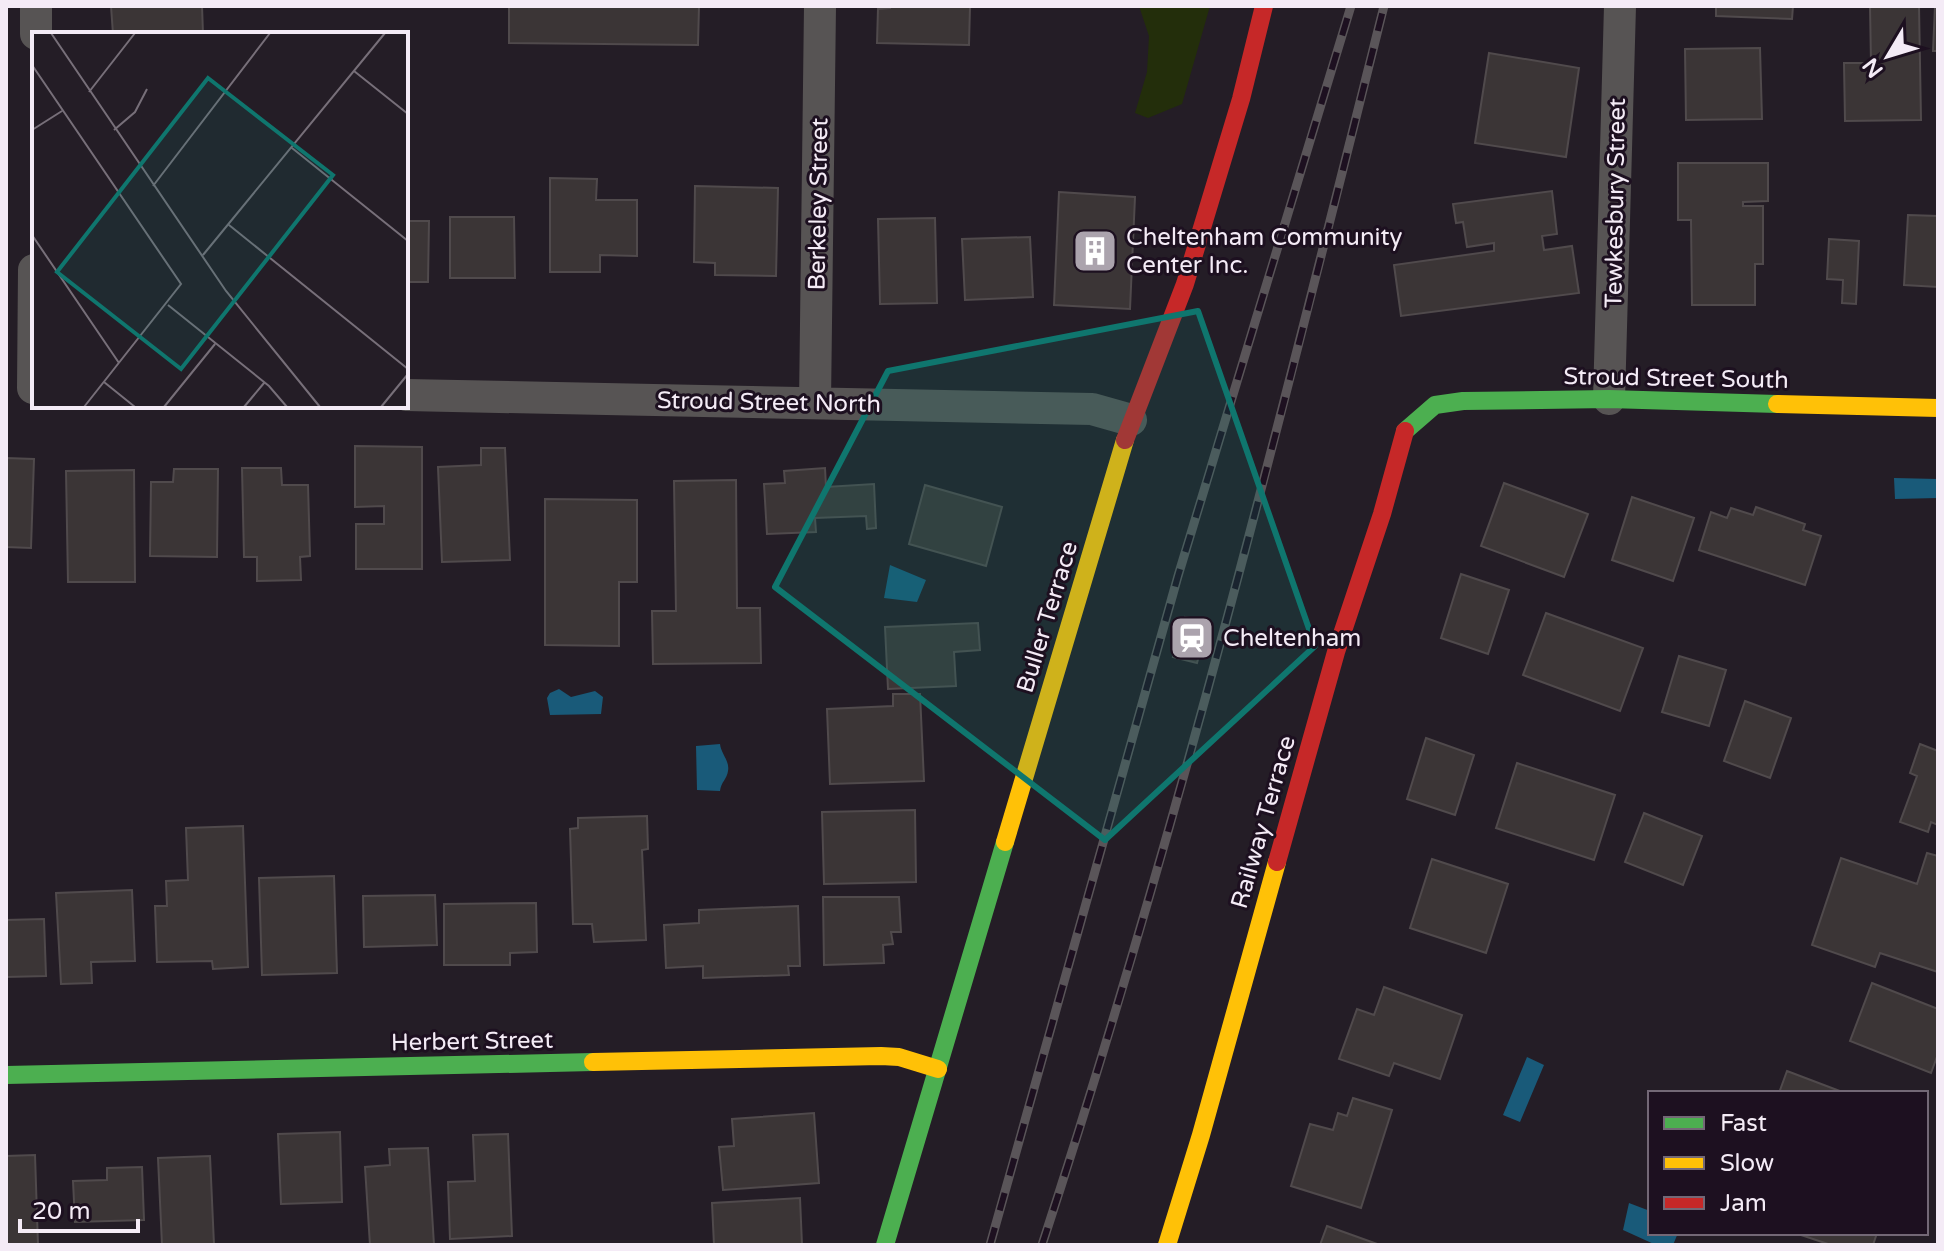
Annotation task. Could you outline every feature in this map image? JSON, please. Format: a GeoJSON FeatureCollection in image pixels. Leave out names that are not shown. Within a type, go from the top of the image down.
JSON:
{"type":"FeatureCollection","features":[{"type":"Feature","properties":{"kind":"street"},"geometry":{"type":"LineString","coordinates":[[36,6],[36,32]]}},
{"type":"Feature","properties":{"kind":"street","name":"Berkeley Street"},"geometry":{"type":"LineString","coordinates":[[815,403],[820,6]]}},
{"type":"Feature","properties":{"kind":"street","name":"Buller Terrace"},"geometry":{"type":"LineString","coordinates":[[885,1245],[1131,420],[1185,284],[1241,99],[1264,6]]}},
{"type":"Feature","properties":{"kind":"street","name":"Tewkesbury Street"},"geometry":{"type":"LineString","coordinates":[[1609,399],[1620,6]]}},
{"type":"Feature","properties":{"kind":"street"},"geometry":{"type":"LineString","coordinates":[[6,387],[32,388]]}},
{"type":"Feature","properties":{"kind":"street","name":"Stroud Street North"},"geometry":{"type":"LineString","coordinates":[[408,395],[1092,409],[1131,420]]}},
{"type":"Feature","properties":{"kind":"street","name":"Stroud Street South"},"geometry":{"type":"LineString","coordinates":[[1417,418],[1435,405],[1463,401],[1609,399],[1938,408]]}},
{"type":"Feature","properties":{"kind":"street","name":"Railway Terrace"},"geometry":{"type":"LineString","coordinates":[[1167,1245],[1201,1135],[1336,652],[1382,514],[1404,432],[1417,418]]}},
{"type":"Feature","properties":{"kind":"street","name":"Herbert Street"},"geometry":{"type":"LineString","coordinates":[[6,1075],[881,1056],[899,1057],[938,1069]]}},
{"type":"Feature","properties":{"kind":"highlighted area"},"geometry":{"type":"Polygon","coordinates":[[[1198,311],[1315,646],[1105,840],[775,587],[888,371],[1198,311]]]}},
{"type":"Feature","properties":{"kind":"green space"},"geometry":{"type":"Polygon","coordinates":[[[1139,6],[1210,6],[1182,104],[1148,118],[1135,113],[1147,72],[1149,36],[1139,6]]]}},
{"type":"Feature","properties":{"kind":"water"},"geometry":{"type":"Polygon","coordinates":[[[1894,478],[1938,479],[1938,498],[1895,499],[1894,478]]]}},
{"type":"Feature","properties":{"kind":"water"},"geometry":{"type":"Polygon","coordinates":[[[890,565],[926,580],[917,602],[884,598],[890,565]]]}},
{"type":"Feature","properties":{"kind":"water"},"geometry":{"type":"Polygon","coordinates":[[[559,689],[571,697],[595,691],[603,697],[601,714],[550,715],[547,698],[559,689]]]}},
{"type":"Feature","properties":{"kind":"water"},"geometry":{"type":"Polygon","coordinates":[[[720,744],[728,767],[720,791],[697,790],[696,746],[720,744]]]}},
{"type":"Feature","properties":{"kind":"water"},"geometry":{"type":"Polygon","coordinates":[[[1527,1057],[1544,1065],[1520,1122],[1503,1115],[1527,1057]]]}},
{"type":"Feature","properties":{"kind":"water"},"geometry":{"type":"Polygon","coordinates":[[[1629,1203],[1648,1210],[1648,1235],[1677,1235],[1673,1245],[1656,1245],[1623,1230],[1629,1203]]]}},
{"type":"Feature","properties":{"kind":"building"},"geometry":{"type":"Polygon","coordinates":[[[111,6],[202,6],[203,32],[113,32],[111,6]]]}},
{"type":"Feature","properties":{"kind":"building"},"geometry":{"type":"Polygon","coordinates":[[[509,6],[699,6],[698,45],[509,43],[509,6]]]}},
{"type":"Feature","properties":{"kind":"building"},"geometry":{"type":"Polygon","coordinates":[[[890,6],[970,6],[969,45],[877,43],[878,9],[890,6]]]}},
{"type":"Feature","properties":{"kind":"building"},"geometry":{"type":"Polygon","coordinates":[[[1716,6],[1793,6],[1792,19],[1716,16],[1716,6]]]}},
{"type":"Feature","properties":{"kind":"building"},"geometry":{"type":"Polygon","coordinates":[[[1870,6],[1919,6],[1921,120],[1845,121],[1844,63],[1871,63],[1870,6]]]}},
{"type":"Feature","properties":{"kind":"building"},"geometry":{"type":"Polygon","coordinates":[[[1935,6],[1938,6],[1938,51],[1933,51],[1935,6]]]}},
{"type":"Feature","properties":{"kind":"building"},"geometry":{"type":"Polygon","coordinates":[[[1760,48],[1762,119],[1686,120],[1685,49],[1760,48]]]}},
{"type":"Feature","properties":{"kind":"building"},"geometry":{"type":"Polygon","coordinates":[[[1489,53],[1579,68],[1566,157],[1475,143],[1489,53]]]}},
{"type":"Feature","properties":{"kind":"building"},"geometry":{"type":"Polygon","coordinates":[[[1678,163],[1768,163],[1768,201],[1743,202],[1743,206],[1763,206],[1763,264],[1755,264],[1755,305],[1692,305],[1691,220],[1678,220],[1678,163]]]}},
{"type":"Feature","properties":{"kind":"building"},"geometry":{"type":"Polygon","coordinates":[[[550,178],[597,179],[596,200],[637,200],[637,256],[600,255],[600,272],[550,272],[550,178]]]}},
{"type":"Feature","properties":{"kind":"building"},"geometry":{"type":"Polygon","coordinates":[[[695,186],[778,188],[776,276],[715,275],[715,263],[694,262],[695,186]]]}},
{"type":"Feature","properties":{"kind":"building"},"geometry":{"type":"Polygon","coordinates":[[[1552,191],[1557,234],[1542,236],[1544,250],[1572,246],[1579,293],[1401,316],[1394,265],[1494,251],[1494,243],[1467,247],[1463,222],[1456,223],[1453,204],[1552,191]]]}},
{"type":"Feature","properties":{"kind":"building","name":"Cheltenham Community Center Inc."},"geometry":{"type":"Polygon","coordinates":[[[1059,192],[1135,197],[1130,309],[1054,305],[1059,192]]]}},
{"type":"Feature","properties":{"kind":"building"},"geometry":{"type":"Polygon","coordinates":[[[1908,215],[1938,216],[1938,287],[1904,285],[1908,215]]]}},
{"type":"Feature","properties":{"kind":"building"},"geometry":{"type":"Polygon","coordinates":[[[450,217],[514,217],[515,278],[450,278],[450,217]]]}},
{"type":"Feature","properties":{"kind":"building"},"geometry":{"type":"Polygon","coordinates":[[[935,218],[937,303],[880,304],[878,219],[935,218]]]}},
{"type":"Feature","properties":{"kind":"building"},"geometry":{"type":"Polygon","coordinates":[[[408,221],[429,221],[428,282],[408,282],[408,221]]]}},
{"type":"Feature","properties":{"kind":"building"},"geometry":{"type":"Polygon","coordinates":[[[1030,237],[1033,297],[965,300],[962,239],[1030,237]]]}},
{"type":"Feature","properties":{"kind":"building"},"geometry":{"type":"Polygon","coordinates":[[[1829,239],[1859,241],[1856,304],[1842,303],[1843,280],[1827,279],[1829,239]]]}},
{"type":"Feature","properties":{"kind":"building"},"geometry":{"type":"Polygon","coordinates":[[[355,446],[422,447],[422,569],[356,569],[356,524],[384,524],[384,506],[355,507],[355,446]]]}},
{"type":"Feature","properties":{"kind":"building"},"geometry":{"type":"Polygon","coordinates":[[[481,448],[505,448],[510,560],[442,562],[438,467],[481,465],[481,448]]]}},
{"type":"Feature","properties":{"kind":"building"},"geometry":{"type":"Polygon","coordinates":[[[6,458],[34,459],[31,548],[6,547],[6,458]]]}},
{"type":"Feature","properties":{"kind":"building"},"geometry":{"type":"Polygon","coordinates":[[[242,468],[281,468],[282,485],[308,485],[310,556],[300,557],[301,580],[257,581],[257,557],[244,557],[242,468]]]}},
{"type":"Feature","properties":{"kind":"building"},"geometry":{"type":"Polygon","coordinates":[[[825,468],[826,487],[874,484],[876,528],[867,529],[866,516],[815,518],[816,532],[767,534],[764,484],[785,483],[784,471],[825,468]]]}},
{"type":"Feature","properties":{"kind":"building"},"geometry":{"type":"Polygon","coordinates":[[[174,469],[218,469],[217,557],[150,556],[151,482],[173,482],[174,469]]]}},
{"type":"Feature","properties":{"kind":"building"},"geometry":{"type":"Polygon","coordinates":[[[134,470],[135,582],[68,582],[66,471],[134,470]]]}},
{"type":"Feature","properties":{"kind":"building"},"geometry":{"type":"Polygon","coordinates":[[[736,480],[737,608],[760,608],[761,663],[653,664],[652,611],[676,611],[674,481],[736,480]]]}},
{"type":"Feature","properties":{"kind":"building"},"geometry":{"type":"Polygon","coordinates":[[[1504,483],[1588,514],[1564,577],[1481,546],[1504,483]]]}},
{"type":"Feature","properties":{"kind":"building"},"geometry":{"type":"Polygon","coordinates":[[[925,485],[1002,507],[986,566],[909,544],[925,485]]]}},
{"type":"Feature","properties":{"kind":"building"},"geometry":{"type":"Polygon","coordinates":[[[1632,497],[1694,518],[1673,581],[1612,560],[1632,497]]]}},
{"type":"Feature","properties":{"kind":"building"},"geometry":{"type":"Polygon","coordinates":[[[545,499],[637,500],[637,582],[619,582],[619,646],[545,645],[545,499]]]}},
{"type":"Feature","properties":{"kind":"building"},"geometry":{"type":"Polygon","coordinates":[[[1756,507],[1805,524],[1803,530],[1821,536],[1805,585],[1699,550],[1711,512],[1727,518],[1731,508],[1753,515],[1756,507]]]}},
{"type":"Feature","properties":{"kind":"building"},"geometry":{"type":"Polygon","coordinates":[[[1461,574],[1509,590],[1488,654],[1441,638],[1461,574]]]}},
{"type":"Feature","properties":{"kind":"building"},"geometry":{"type":"Polygon","coordinates":[[[1546,613],[1643,648],[1620,711],[1523,675],[1546,613]]]}},
{"type":"Feature","properties":{"kind":"building"},"geometry":{"type":"Polygon","coordinates":[[[1185,617],[1208,622],[1197,663],[1173,657],[1185,617]]]}},
{"type":"Feature","properties":{"kind":"building"},"geometry":{"type":"Polygon","coordinates":[[[978,623],[980,650],[954,652],[956,686],[888,689],[885,627],[978,623]]]}},
{"type":"Feature","properties":{"kind":"building"},"geometry":{"type":"Polygon","coordinates":[[[1679,656],[1726,670],[1709,726],[1662,712],[1679,656]]]}},
{"type":"Feature","properties":{"kind":"building"},"geometry":{"type":"Polygon","coordinates":[[[893,694],[920,694],[924,781],[830,784],[827,709],[893,706],[893,694]]]}},
{"type":"Feature","properties":{"kind":"building"},"geometry":{"type":"Polygon","coordinates":[[[1745,701],[1791,718],[1770,778],[1724,761],[1745,701]]]}},
{"type":"Feature","properties":{"kind":"building"},"geometry":{"type":"Polygon","coordinates":[[[1426,738],[1474,755],[1455,815],[1407,799],[1426,738]]]}},
{"type":"Feature","properties":{"kind":"building"},"geometry":{"type":"Polygon","coordinates":[[[1920,744],[1938,751],[1938,825],[1931,822],[1928,832],[1900,822],[1917,776],[1910,773],[1920,744]]]}},
{"type":"Feature","properties":{"kind":"building"},"geometry":{"type":"Polygon","coordinates":[[[1517,763],[1615,795],[1594,860],[1496,828],[1517,763]]]}},
{"type":"Feature","properties":{"kind":"building"},"geometry":{"type":"Polygon","coordinates":[[[915,810],[916,882],[824,884],[822,812],[915,810]]]}},
{"type":"Feature","properties":{"kind":"building"},"geometry":{"type":"Polygon","coordinates":[[[1644,813],[1702,836],[1683,885],[1625,862],[1644,813]]]}},
{"type":"Feature","properties":{"kind":"building"},"geometry":{"type":"Polygon","coordinates":[[[647,816],[648,849],[642,850],[646,940],[594,942],[592,924],[573,924],[570,829],[578,828],[578,818],[647,816]]]}},
{"type":"Feature","properties":{"kind":"building"},"geometry":{"type":"Polygon","coordinates":[[[243,826],[248,967],[213,969],[212,961],[157,962],[155,906],[167,906],[166,881],[188,880],[186,828],[243,826]]]}},
{"type":"Feature","properties":{"kind":"building"},"geometry":{"type":"Polygon","coordinates":[[[1927,853],[1938,856],[1938,972],[1880,953],[1875,967],[1812,945],[1841,858],[1917,884],[1927,853]]]}},
{"type":"Feature","properties":{"kind":"building"},"geometry":{"type":"Polygon","coordinates":[[[1432,859],[1508,884],[1486,953],[1410,928],[1432,859]]]}},
{"type":"Feature","properties":{"kind":"building"},"geometry":{"type":"Polygon","coordinates":[[[334,876],[337,973],[262,975],[259,878],[334,876]]]}},
{"type":"Feature","properties":{"kind":"building"},"geometry":{"type":"Polygon","coordinates":[[[132,890],[135,961],[91,962],[92,983],[61,984],[56,893],[132,890]]]}},
{"type":"Feature","properties":{"kind":"building"},"geometry":{"type":"Polygon","coordinates":[[[435,895],[437,945],[364,947],[363,896],[435,895]]]}},
{"type":"Feature","properties":{"kind":"building"},"geometry":{"type":"Polygon","coordinates":[[[823,897],[899,897],[901,932],[891,932],[893,944],[883,945],[884,963],[824,965],[823,897]]]}},
{"type":"Feature","properties":{"kind":"building"},"geometry":{"type":"Polygon","coordinates":[[[536,903],[537,952],[510,953],[510,965],[444,965],[444,904],[536,903]]]}},
{"type":"Feature","properties":{"kind":"building"},"geometry":{"type":"Polygon","coordinates":[[[798,906],[800,966],[788,966],[789,975],[703,978],[703,966],[666,968],[664,925],[699,923],[699,910],[798,906]]]}},
{"type":"Feature","properties":{"kind":"building"},"geometry":{"type":"Polygon","coordinates":[[[44,919],[46,976],[6,977],[6,920],[44,919]]]}},
{"type":"Feature","properties":{"kind":"building"},"geometry":{"type":"Polygon","coordinates":[[[1872,983],[1938,1009],[1938,1054],[1931,1073],[1850,1041],[1872,983]]]}},
{"type":"Feature","properties":{"kind":"building"},"geometry":{"type":"Polygon","coordinates":[[[1384,987],[1462,1015],[1440,1079],[1394,1063],[1389,1076],[1339,1059],[1357,1009],[1374,1015],[1384,987]]]}},
{"type":"Feature","properties":{"kind":"building"},"geometry":{"type":"Polygon","coordinates":[[[1787,1071],[1840,1091],[1780,1091],[1787,1071]]]}},
{"type":"Feature","properties":{"kind":"building"},"geometry":{"type":"Polygon","coordinates":[[[1353,1098],[1392,1110],[1361,1208],[1291,1186],[1310,1124],[1333,1130],[1338,1113],[1347,1116],[1353,1098]]]}},
{"type":"Feature","properties":{"kind":"building"},"geometry":{"type":"Polygon","coordinates":[[[814,1113],[819,1183],[723,1190],[719,1147],[734,1146],[732,1119],[814,1113]]]}},
{"type":"Feature","properties":{"kind":"building"},"geometry":{"type":"Polygon","coordinates":[[[340,1132],[342,1202],[281,1204],[278,1134],[340,1132]]]}},
{"type":"Feature","properties":{"kind":"building"},"geometry":{"type":"Polygon","coordinates":[[[508,1134],[512,1236],[450,1239],[448,1182],[475,1181],[473,1135],[508,1134]]]}},
{"type":"Feature","properties":{"kind":"building"},"geometry":{"type":"Polygon","coordinates":[[[428,1148],[434,1245],[370,1245],[365,1167],[390,1165],[389,1149],[428,1148]]]}},
{"type":"Feature","properties":{"kind":"building"},"geometry":{"type":"Polygon","coordinates":[[[35,1155],[38,1245],[6,1245],[6,1156],[35,1155]]]}},
{"type":"Feature","properties":{"kind":"building"},"geometry":{"type":"Polygon","coordinates":[[[210,1156],[214,1245],[162,1245],[158,1158],[210,1156]]]}},
{"type":"Feature","properties":{"kind":"building"},"geometry":{"type":"Polygon","coordinates":[[[142,1167],[144,1220],[75,1222],[73,1181],[107,1180],[107,1168],[142,1167]]]}},
{"type":"Feature","properties":{"kind":"building"},"geometry":{"type":"Polygon","coordinates":[[[800,1198],[802,1245],[714,1245],[712,1203],[800,1198]]]}},
{"type":"Feature","properties":{"kind":"building"},"geometry":{"type":"Polygon","coordinates":[[[1327,1226],[1380,1245],[1320,1245],[1327,1226]]]}},
{"type":"Feature","properties":{"kind":"building"},"geometry":{"type":"Polygon","coordinates":[[[1801,1235],[1876,1235],[1873,1245],[1831,1245],[1801,1235]]]}},
{"type":"Feature","properties":{"kind":"railway"},"geometry":{"type":"LineString","coordinates":[[990,1245],[1178,576],[1351,6]]}},
{"type":"Feature","properties":{"kind":"railway"},"geometry":{"type":"LineString","coordinates":[[1042,1245],[1091,1092],[1182,783],[1306,318],[1384,6]]}},
{"type":"Feature","properties":{"kind":"traffic: fast"},"geometry":{"type":"LineString","coordinates":[[1405,431],[1435,405],[1463,401],[1609,399],[1777,404]]}},
{"type":"Feature","properties":{"kind":"traffic: fast"},"geometry":{"type":"LineString","coordinates":[[885,1245],[1005,842]]}},
{"type":"Feature","properties":{"kind":"traffic: fast"},"geometry":{"type":"LineString","coordinates":[[6,1075],[593,1062]]}},
{"type":"Feature","properties":{"kind":"traffic: slow"},"geometry":{"type":"LineString","coordinates":[[1777,404],[1938,408]]}},
{"type":"Feature","properties":{"kind":"traffic: slow"},"geometry":{"type":"LineString","coordinates":[[1005,842],[1125,440]]}},
{"type":"Feature","properties":{"kind":"traffic: slow"},"geometry":{"type":"LineString","coordinates":[[1167,1245],[1277,862]]}},
{"type":"Feature","properties":{"kind":"traffic: slow"},"geometry":{"type":"LineString","coordinates":[[593,1062],[881,1056],[899,1057],[938,1069]]}},
{"type":"Feature","properties":{"kind":"traffic: jam"},"geometry":{"type":"LineString","coordinates":[[1125,440],[1185,284],[1241,99],[1264,6]]}},
{"type":"Feature","properties":{"kind":"traffic: jam"},"geometry":{"type":"LineString","coordinates":[[1277,862],[1336,652],[1382,514],[1405,431]]}},
{"type":"Feature","properties":{"kind":"place","name":"Cheltenham Community Center Inc."},"geometry":{"type":"Point","coordinates":[1095,251]}},
{"type":"Feature","properties":{"kind":"place","name":"Cheltenham"},"geometry":{"type":"Point","coordinates":[1192,638]}}]}
